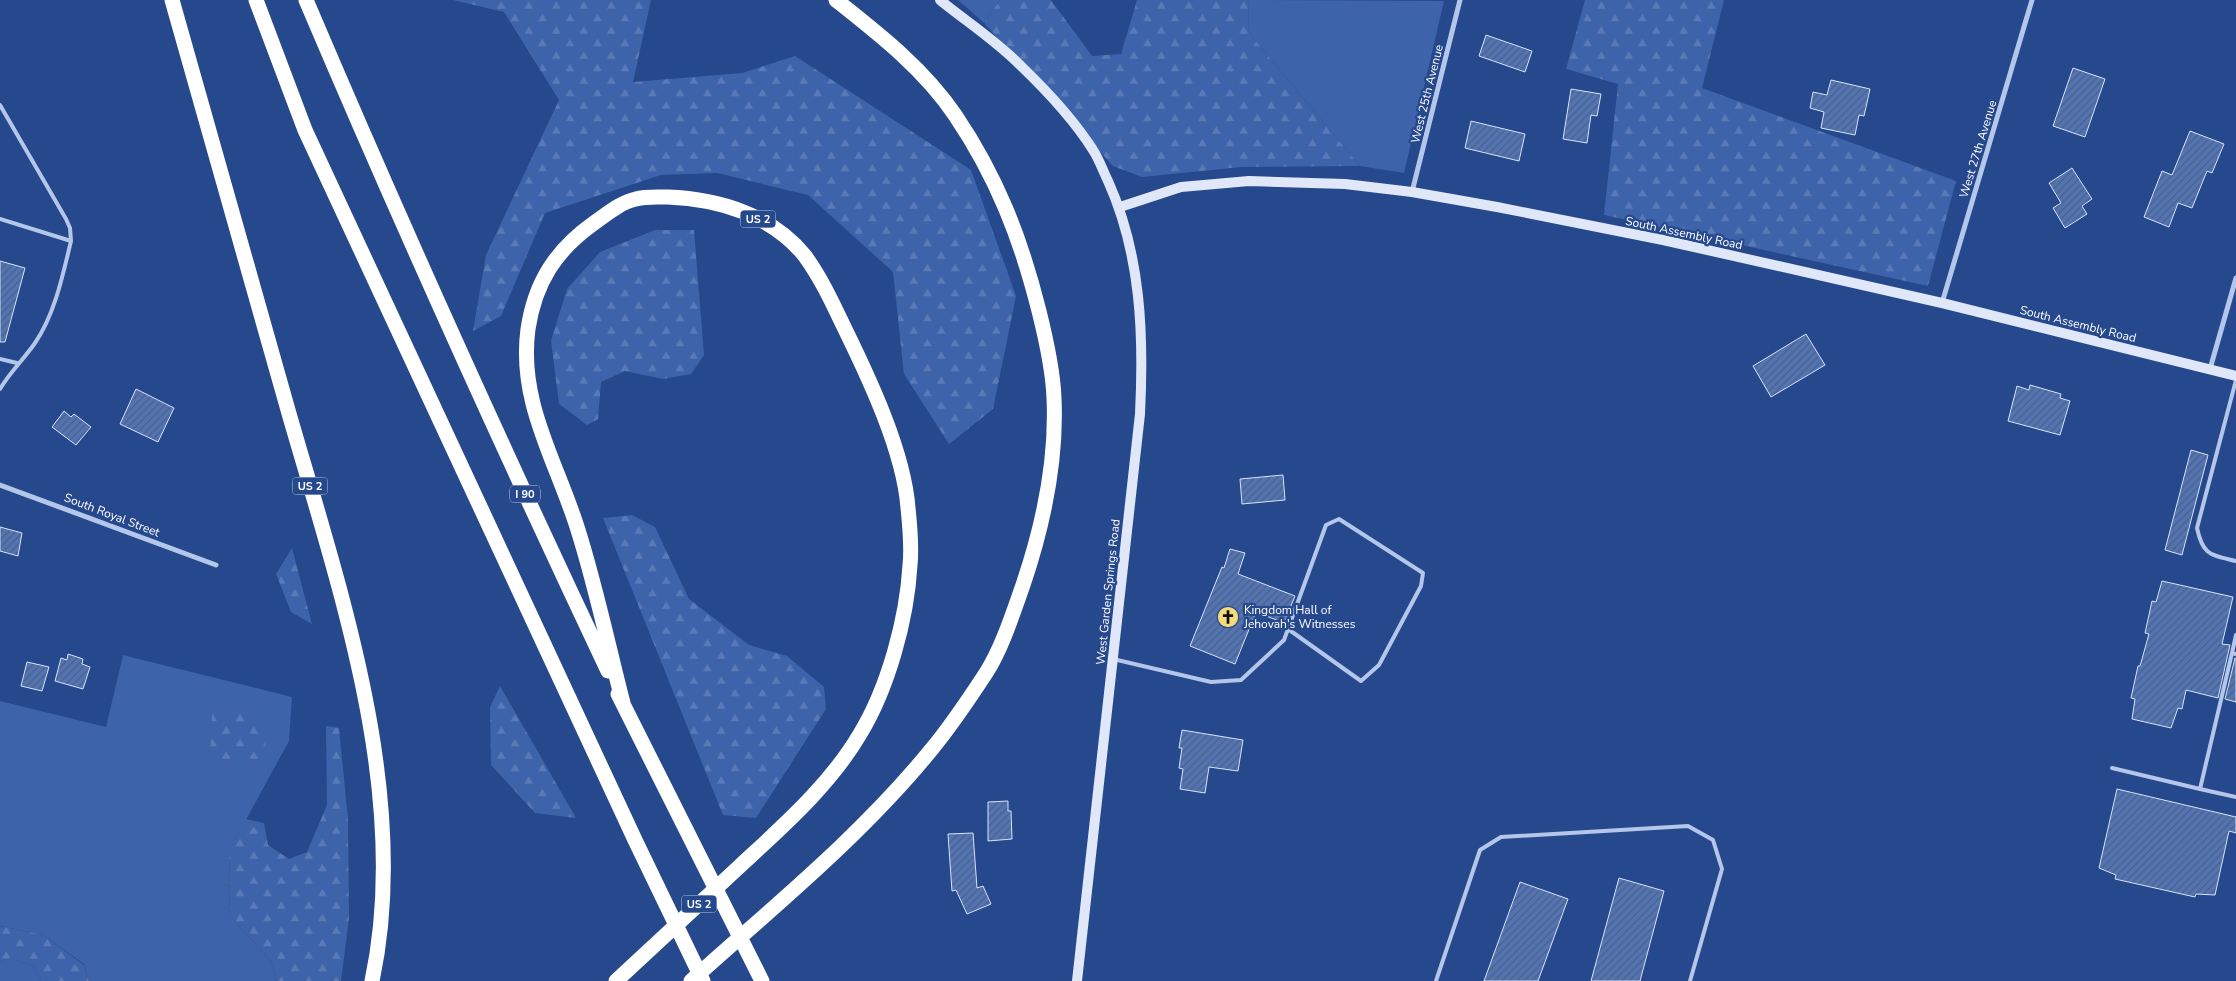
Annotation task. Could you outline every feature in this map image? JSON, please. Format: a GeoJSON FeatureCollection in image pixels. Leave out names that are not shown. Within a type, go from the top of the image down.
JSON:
{"type":"FeatureCollection","features":[{"type":"Feature","properties":{"kind":"highway","name":"US 2"},"geometry":{"type":"LineString","coordinates":[[172,0],[350,627],[373,737],[383,842],[380,944],[372,981]]}},
{"type":"Feature","properties":{"kind":"highway"},"geometry":{"type":"LineString","coordinates":[[256,0],[305,130],[631,831],[704,981]]}},
{"type":"Feature","properties":{"kind":"highway","name":"I 90"},"geometry":{"type":"LineString","coordinates":[[306,0],[389,194],[554,557],[623,703],[762,981]]}},
{"type":"Feature","properties":{"kind":"highway"},"geometry":{"type":"LineString","coordinates":[[691,981],[810,874],[883,804],[932,749],[988,670],[1015,608],[1039,538],[1050,470],[1054,398],[1046,342],[1028,270],[1011,217],[986,165],[954,113],[924,78],[886,39],[836,0]]}},
{"type":"Feature","properties":{"kind":"highway","name":"US 2"},"geometry":{"type":"LineString","coordinates":[[616,981],[782,827],[827,780],[860,734],[886,678],[902,620],[910,565],[908,504],[896,451],[864,369],[824,285],[804,254],[782,234],[751,215],[712,202],[661,197],[635,199],[612,210],[587,228],[562,251],[547,269],[537,295],[529,327],[526,359],[527,382],[534,412],[578,530],[623,703]]}},
{"type":"Feature","properties":{"kind":"street","name":"West Garden Springs Road"},"geometry":{"type":"LineString","coordinates":[[940,0],[1021,65],[1065,112],[1094,151],[1120,207],[1132,252],[1140,308],[1143,362],[1140,414],[1077,981]]}},
{"type":"Feature","properties":{"kind":"street","name":"West 25th Avenue"},"geometry":{"type":"LineString","coordinates":[[1412,192],[1460,0]]}},
{"type":"Feature","properties":{"kind":"street","name":"West 27th Avenue"},"geometry":{"type":"LineString","coordinates":[[1942,303],[2032,0]]}},
{"type":"Feature","properties":{"kind":"street","name":"South Assembly Road"},"geometry":{"type":"LineString","coordinates":[[1120,207],[1181,187],[1248,181],[1337,184],[1412,192],[1664,240],[1942,303],[2236,376]]}},
{"type":"Feature","properties":{"kind":"street"},"geometry":{"type":"LineString","coordinates":[[2210,369],[2236,278]]}},
{"type":"Feature","properties":{"kind":"street","name":"South Royal Street"},"geometry":{"type":"LineString","coordinates":[[0,484],[216,565]]}},
{"type":"Feature","properties":{"kind":"lane"},"geometry":{"type":"LineString","coordinates":[[0,105],[66,220],[71,240],[48,319],[35,343],[17,363],[0,389]]}},
{"type":"Feature","properties":{"kind":"lane"},"geometry":{"type":"LineString","coordinates":[[0,219],[71,240]]}},
{"type":"Feature","properties":{"kind":"lane"},"geometry":{"type":"LineString","coordinates":[[0,359],[17,363]]}},
{"type":"Feature","properties":{"kind":"lane"},"geometry":{"type":"LineString","coordinates":[[2236,380],[2197,528],[2201,545],[2213,555],[2236,561]]}},
{"type":"Feature","properties":{"kind":"lane"},"geometry":{"type":"LineString","coordinates":[[1113,659],[1211,682],[1240,680],[1284,640],[1288,629],[1326,525],[1339,519],[1423,573],[1421,586],[1379,665],[1361,681],[1288,629]]}},
{"type":"Feature","properties":{"kind":"lane"},"geometry":{"type":"LineString","coordinates":[[2200,789],[2234,654],[2236,636]]}},
{"type":"Feature","properties":{"kind":"lane"},"geometry":{"type":"LineString","coordinates":[[2112,768],[2236,797]]}},
{"type":"Feature","properties":{"kind":"lane"},"geometry":{"type":"LineString","coordinates":[[1436,981],[1480,850],[1501,837],[1688,826],[1713,840],[1722,869],[1690,981]]}},
{"type":"Feature","properties":{"kind":"green space"},"geometry":{"type":"Polygon","coordinates":[[[453,0],[651,0],[633,82],[742,73],[795,56],[971,170],[1016,296],[993,409],[949,444],[904,374],[893,272],[808,195],[717,173],[661,175],[545,213],[501,316],[473,331],[486,255],[559,100],[504,12],[453,0]]]}},
{"type":"Feature","properties":{"kind":"green space"},"geometry":{"type":"Polygon","coordinates":[[[958,0],[1000,0],[984,23],[958,0]]]}},
{"type":"Feature","properties":{"kind":"green space"},"geometry":{"type":"Polygon","coordinates":[[[1000,0],[1051,0],[1092,56],[1121,54],[1137,0],[1248,0],[1249,33],[1360,166],[1241,167],[1142,177],[1113,166],[984,23],[1000,0]]]}},
{"type":"Feature","properties":{"kind":"green space"},"geometry":{"type":"Polygon","coordinates":[[[1248,0],[1444,1],[1404,173],[1360,166],[1249,33],[1248,0]]]}},
{"type":"Feature","properties":{"kind":"green space"},"geometry":{"type":"Polygon","coordinates":[[[1585,0],[1724,0],[1702,88],[1956,181],[1928,286],[1604,215],[1618,84],[1566,69],[1585,0]]]}},
{"type":"Feature","properties":{"kind":"green space"},"geometry":{"type":"Polygon","coordinates":[[[655,230],[694,230],[704,355],[691,374],[663,379],[625,371],[601,382],[598,419],[587,425],[559,404],[551,341],[567,289],[600,252],[655,230]]]}},
{"type":"Feature","properties":{"kind":"green space"},"geometry":{"type":"Polygon","coordinates":[[[632,515],[655,527],[689,599],[749,645],[787,656],[824,687],[826,709],[756,818],[723,815],[603,518],[632,515]]]}},
{"type":"Feature","properties":{"kind":"green space"},"geometry":{"type":"Polygon","coordinates":[[[292,548],[312,624],[291,612],[276,574],[292,548]]]}},
{"type":"Feature","properties":{"kind":"green space"},"geometry":{"type":"Polygon","coordinates":[[[123,655],[292,697],[289,741],[229,851],[230,916],[271,961],[277,981],[89,981],[84,964],[43,935],[0,926],[0,701],[106,727],[123,655]]]}},
{"type":"Feature","properties":{"kind":"green space"},"geometry":{"type":"Polygon","coordinates":[[[500,686],[576,818],[535,813],[491,765],[490,707],[500,686]]]}},
{"type":"Feature","properties":{"kind":"green space"},"geometry":{"type":"Polygon","coordinates":[[[251,712],[267,735],[263,760],[223,768],[210,755],[212,713],[251,712]]]}},
{"type":"Feature","properties":{"kind":"green space"},"geometry":{"type":"Polygon","coordinates":[[[326,726],[339,728],[348,819],[349,918],[341,981],[277,981],[271,961],[230,916],[229,851],[246,819],[264,823],[268,845],[289,859],[307,852],[327,805],[326,726]]]}},
{"type":"Feature","properties":{"kind":"green space"},"geometry":{"type":"Polygon","coordinates":[[[0,926],[43,935],[84,965],[89,981],[41,981],[34,966],[9,958],[0,961],[0,926]]]}},
{"type":"Feature","properties":{"kind":"green space"},"geometry":{"type":"Polygon","coordinates":[[[9,958],[34,966],[41,981],[0,981],[0,961],[9,958]]]}},
{"type":"Feature","properties":{"kind":"building"},"geometry":{"type":"Polygon","coordinates":[[[1486,35],[1532,51],[1525,72],[1479,56],[1486,35]]]}},
{"type":"Feature","properties":{"kind":"building"},"geometry":{"type":"Polygon","coordinates":[[[2073,68],[2105,79],[2085,137],[2053,126],[2073,68]]]}},
{"type":"Feature","properties":{"kind":"building"},"geometry":{"type":"Polygon","coordinates":[[[1831,80],[1870,89],[1864,116],[1859,115],[1855,135],[1821,128],[1824,112],[1810,108],[1813,92],[1827,95],[1831,80]]]}},
{"type":"Feature","properties":{"kind":"building"},"geometry":{"type":"Polygon","coordinates":[[[1571,89],[1601,94],[1597,116],[1591,115],[1587,143],[1563,139],[1571,89]]]}},
{"type":"Feature","properties":{"kind":"building"},"geometry":{"type":"Polygon","coordinates":[[[1471,121],[1525,134],[1519,161],[1465,148],[1471,121]]]}},
{"type":"Feature","properties":{"kind":"building"},"geometry":{"type":"Polygon","coordinates":[[[2190,131],[2224,144],[2212,173],[2207,171],[2192,208],[2178,203],[2169,227],[2144,217],[2162,171],[2172,175],[2190,131]]]}},
{"type":"Feature","properties":{"kind":"building"},"geometry":{"type":"Polygon","coordinates":[[[2072,168],[2092,199],[2082,206],[2087,214],[2065,228],[2053,208],[2061,203],[2049,183],[2072,168]]]}},
{"type":"Feature","properties":{"kind":"building"},"geometry":{"type":"Polygon","coordinates":[[[0,261],[25,268],[5,342],[0,342],[0,261]]]}},
{"type":"Feature","properties":{"kind":"building"},"geometry":{"type":"Polygon","coordinates":[[[1806,334],[1825,365],[1771,397],[1753,366],[1806,334]]]}},
{"type":"Feature","properties":{"kind":"building"},"geometry":{"type":"Polygon","coordinates":[[[2030,385],[2061,394],[2060,398],[2070,401],[2060,435],[2008,421],[2017,386],[2029,390],[2030,385]]]}},
{"type":"Feature","properties":{"kind":"building"},"geometry":{"type":"Polygon","coordinates":[[[136,389],[174,408],[158,442],[120,424],[136,389]]]}},
{"type":"Feature","properties":{"kind":"building"},"geometry":{"type":"Polygon","coordinates":[[[64,411],[71,417],[74,414],[91,427],[76,445],[52,427],[64,411]]]}},
{"type":"Feature","properties":{"kind":"building"},"geometry":{"type":"Polygon","coordinates":[[[2191,450],[2208,455],[2182,555],[2165,550],[2191,450]]]}},
{"type":"Feature","properties":{"kind":"building"},"geometry":{"type":"Polygon","coordinates":[[[1283,475],[1285,500],[1242,504],[1240,479],[1283,475]]]}},
{"type":"Feature","properties":{"kind":"building"},"geometry":{"type":"Polygon","coordinates":[[[0,527],[22,533],[18,556],[0,551],[0,527]]]}},
{"type":"Feature","properties":{"kind":"building","name":"Kingdom Hall of Jehovah's Witnesses"},"geometry":{"type":"Polygon","coordinates":[[[1230,549],[1245,553],[1238,574],[1295,596],[1284,623],[1256,612],[1235,664],[1190,646],[1222,567],[1224,568],[1230,549]]]}},
{"type":"Feature","properties":{"kind":"building"},"geometry":{"type":"Polygon","coordinates":[[[2162,581],[2233,597],[2222,644],[2230,645],[2218,698],[2186,690],[2182,709],[2178,708],[2171,728],[2132,719],[2135,699],[2131,698],[2138,666],[2140,666],[2149,634],[2145,633],[2152,601],[2156,602],[2162,581]]]}},
{"type":"Feature","properties":{"kind":"building"},"geometry":{"type":"Polygon","coordinates":[[[68,654],[83,659],[82,664],[90,667],[83,689],[55,681],[61,658],[67,660],[68,654]]]}},
{"type":"Feature","properties":{"kind":"building"},"geometry":{"type":"Polygon","coordinates":[[[2236,658],[2236,702],[2225,699],[2236,658]]]}},
{"type":"Feature","properties":{"kind":"building"},"geometry":{"type":"Polygon","coordinates":[[[27,662],[49,667],[42,691],[21,686],[27,662]]]}},
{"type":"Feature","properties":{"kind":"building"},"geometry":{"type":"Polygon","coordinates":[[[1182,730],[1243,740],[1238,771],[1209,767],[1205,793],[1180,789],[1183,769],[1179,768],[1182,748],[1179,748],[1182,730]]]}},
{"type":"Feature","properties":{"kind":"building"},"geometry":{"type":"Polygon","coordinates":[[[2117,789],[2236,817],[2236,833],[2229,831],[2215,895],[2196,894],[2195,897],[2115,879],[2116,875],[2099,868],[2117,789]]]}},
{"type":"Feature","properties":{"kind":"building"},"geometry":{"type":"Polygon","coordinates":[[[1008,801],[1008,811],[1011,811],[1012,839],[988,841],[988,802],[1008,801]]]}},
{"type":"Feature","properties":{"kind":"building"},"geometry":{"type":"Polygon","coordinates":[[[973,833],[977,888],[983,886],[991,904],[967,914],[956,890],[952,891],[948,834],[973,833]]]}},
{"type":"Feature","properties":{"kind":"building"},"geometry":{"type":"Polygon","coordinates":[[[1619,878],[1664,891],[1640,981],[1591,981],[1619,878]]]}},
{"type":"Feature","properties":{"kind":"building"},"geometry":{"type":"Polygon","coordinates":[[[1520,882],[1568,899],[1538,981],[1484,981],[1520,882]]]}},
{"type":"Feature","properties":{"kind":"place","name":"Kingdom Hall of Jehovah's Witnesses"},"geometry":{"type":"Point","coordinates":[1228,617]}}]}
